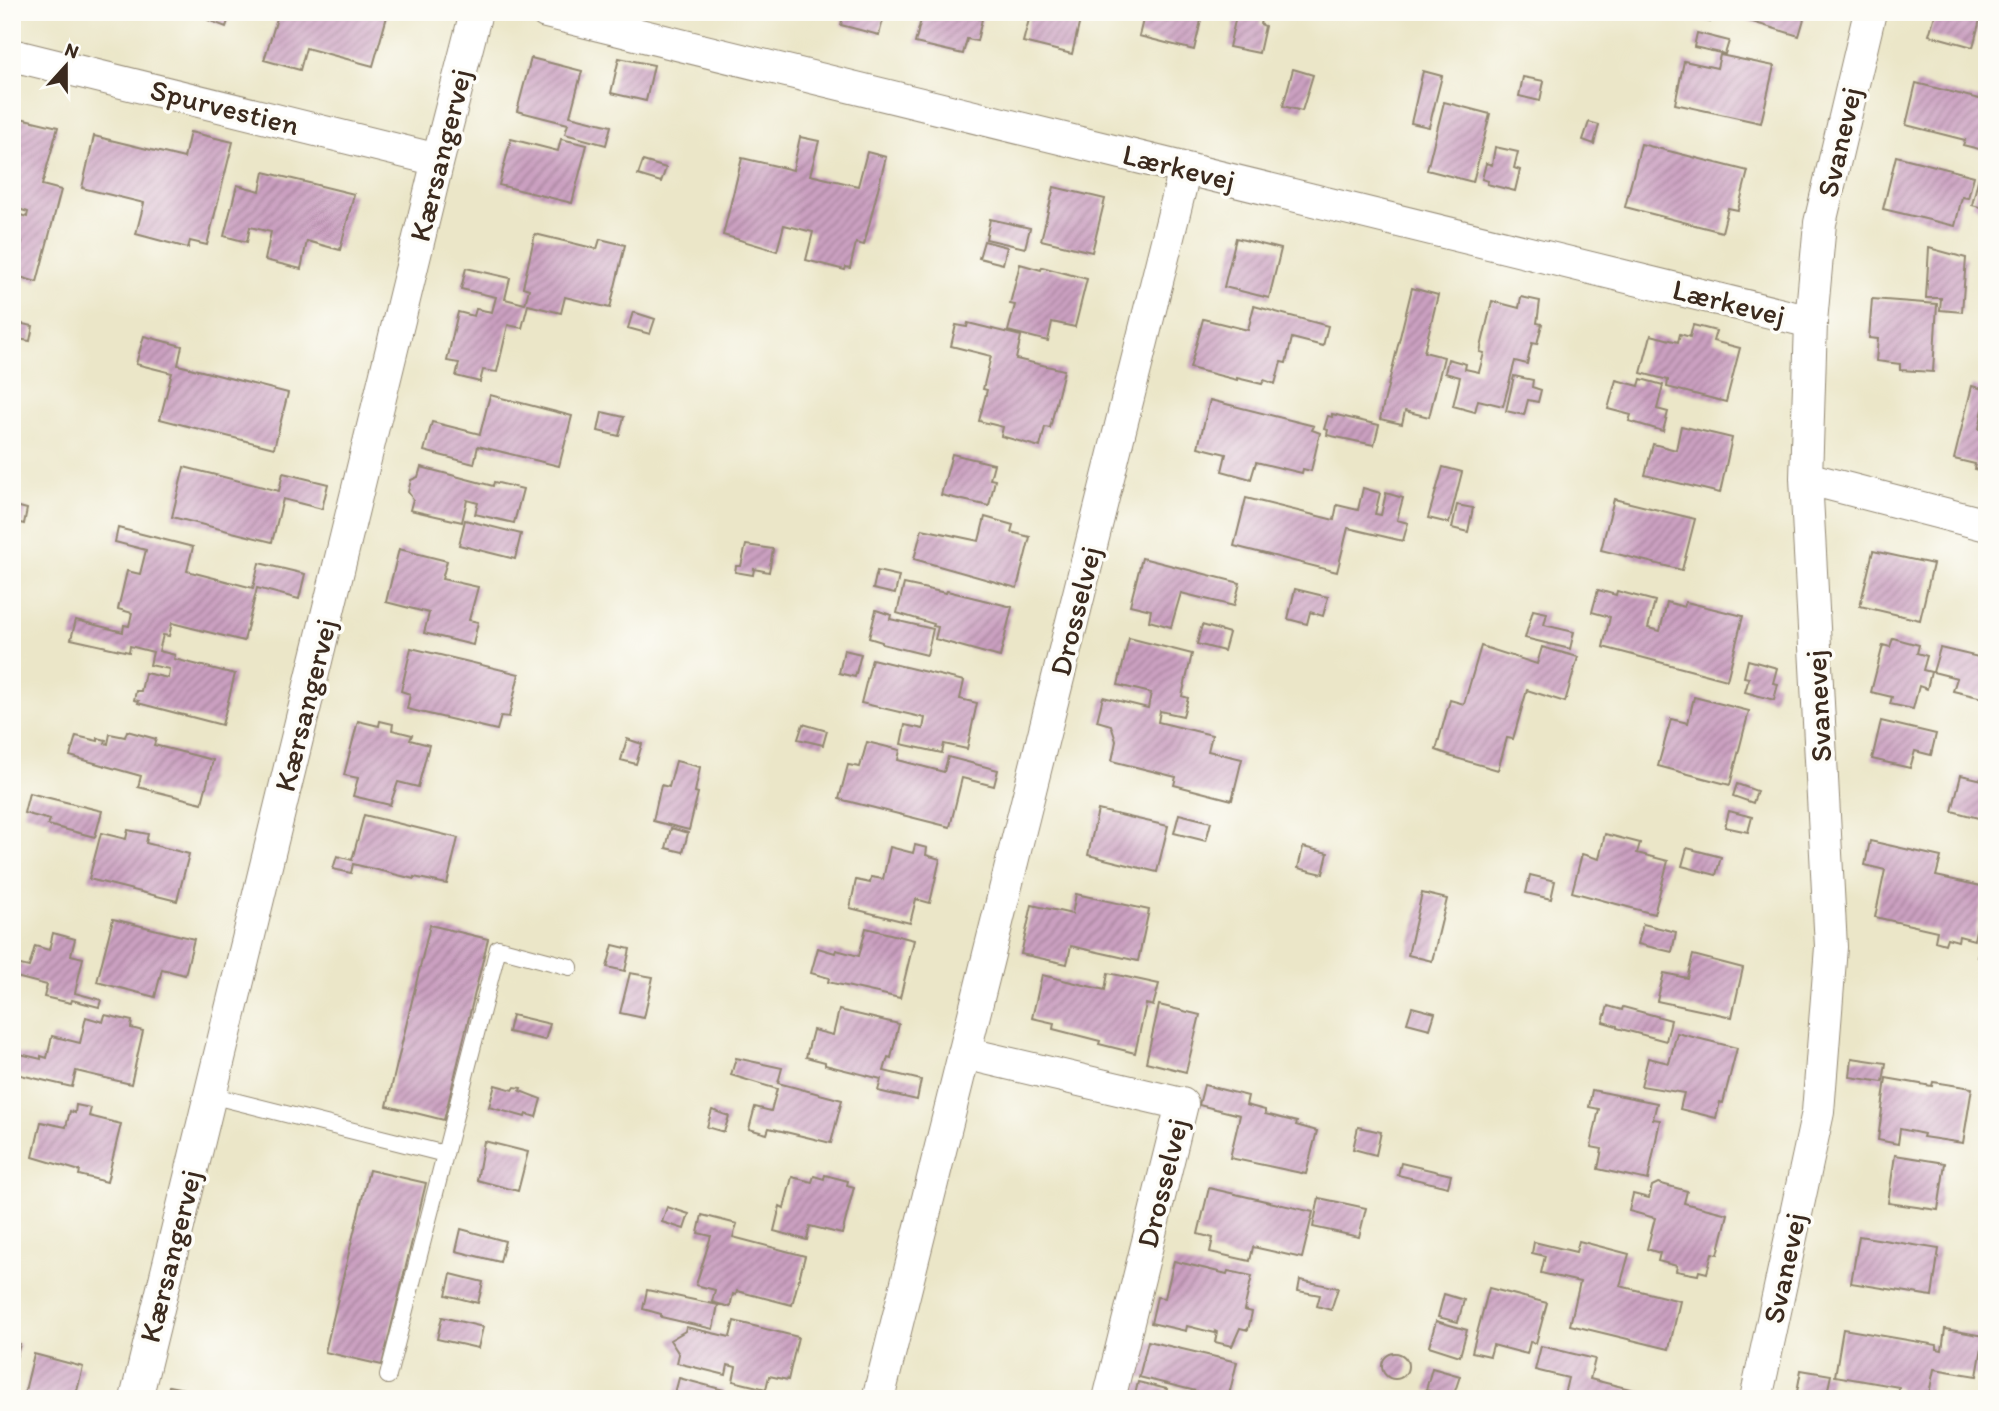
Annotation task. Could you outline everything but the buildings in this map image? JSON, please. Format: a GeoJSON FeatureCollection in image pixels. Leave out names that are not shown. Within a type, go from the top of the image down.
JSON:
{"type":"FeatureCollection","features":[{"type":"Feature","properties":{"kind":"street","name":"Kærsangervej"},"geometry":{"type":"LineString","coordinates":[[136,1399],[476,12]]}},
{"type":"Feature","properties":{"kind":"street","name":"Lærkevej"},"geometry":{"type":"LineString","coordinates":[[546,12],[1811,322]]}},
{"type":"Feature","properties":{"kind":"street","name":"Svanevej"},"geometry":{"type":"LineString","coordinates":[[1756,1399],[1818,1112],[1831,947],[1806,478],[1811,322],[1820,223],[1870,12]]}},
{"type":"Feature","properties":{"kind":"street","name":"Spurvestien"},"geometry":{"type":"LineString","coordinates":[[12,55],[438,160]]}},
{"type":"Feature","properties":{"kind":"street","name":"Drosselvej"},"geometry":{"type":"LineString","coordinates":[[878,1399],[1185,169]]}},
{"type":"Feature","properties":{"kind":"street"},"geometry":{"type":"LineString","coordinates":[[1806,478],[1987,525]]}},
{"type":"Feature","properties":{"kind":"street","name":"Drosselvej"},"geometry":{"type":"LineString","coordinates":[[964,1053],[1182,1104],[1109,1399]]}},
{"type":"Feature","properties":{"kind":"lane"},"geometry":{"type":"LineString","coordinates":[[388,1376],[498,948],[570,967]]}},
{"type":"Feature","properties":{"kind":"lane"},"geometry":{"type":"LineString","coordinates":[[210,1095],[445,1154]]}}]}
